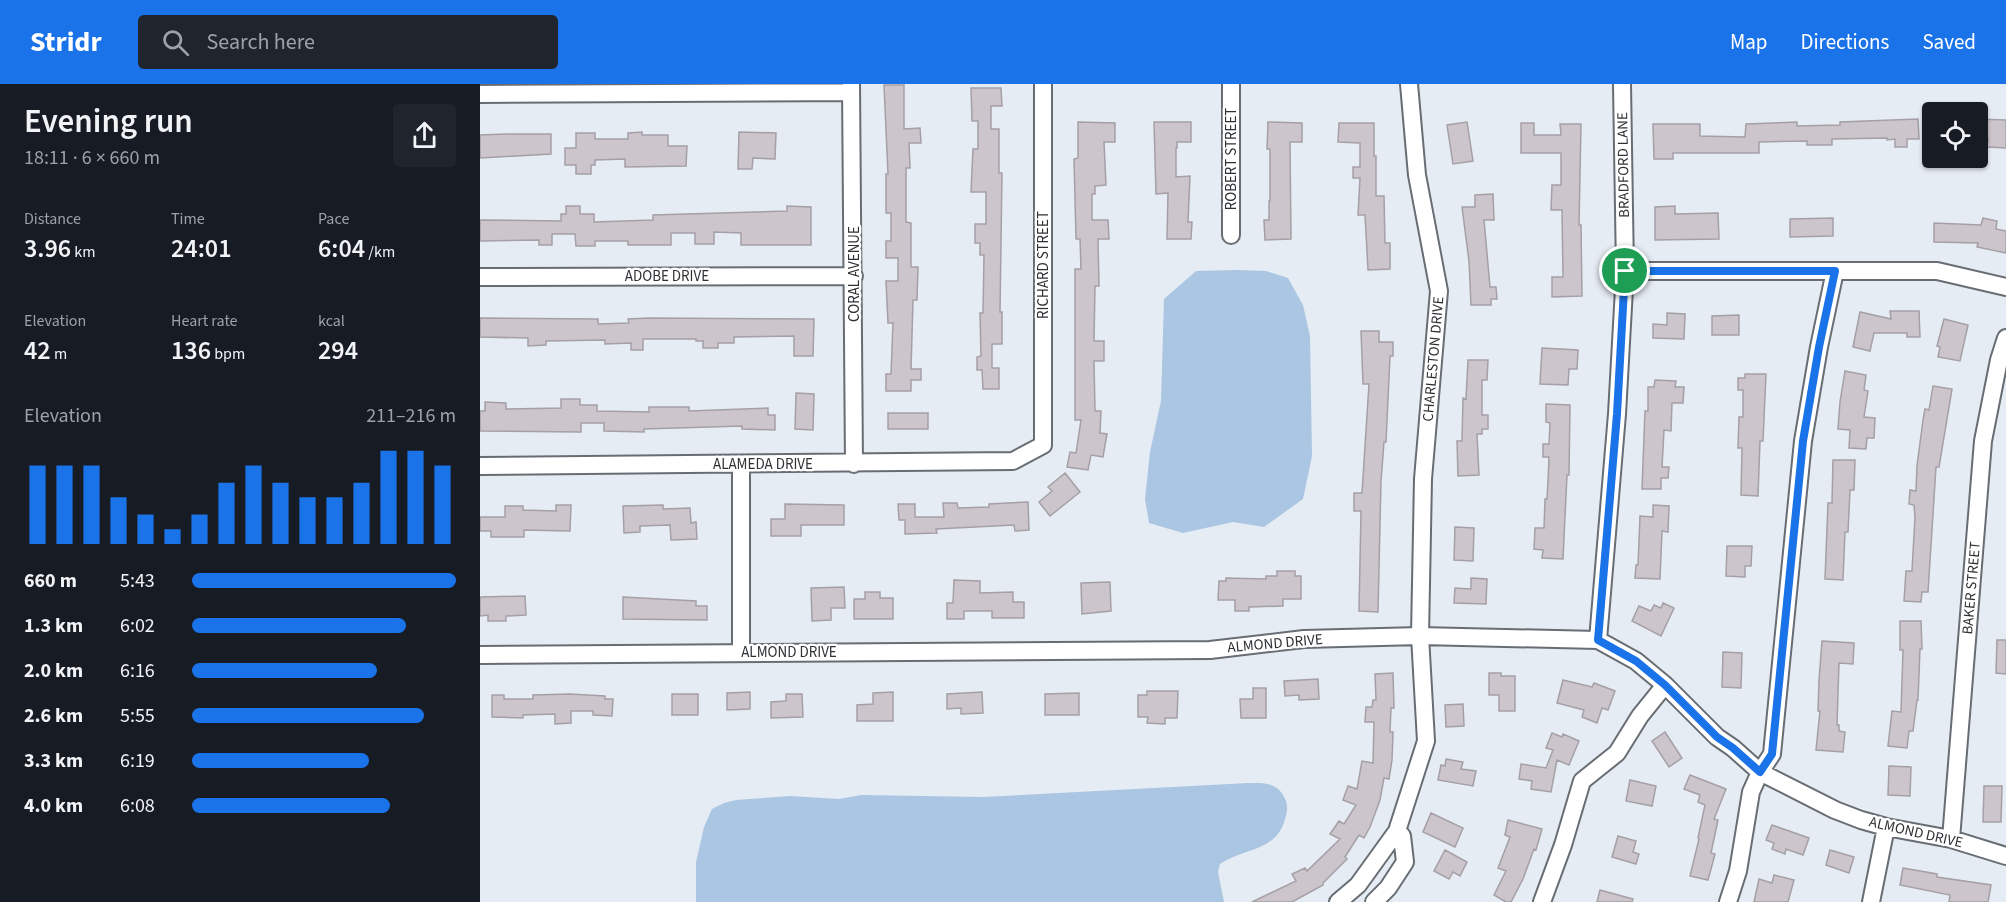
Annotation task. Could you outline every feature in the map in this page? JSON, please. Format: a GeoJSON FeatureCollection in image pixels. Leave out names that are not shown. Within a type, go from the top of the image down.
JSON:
{"type":"FeatureCollection","features":[{"type":"Feature","properties":{"kind":"street","name":"RICHARD STREET"},"geometry":{"type":"LineString","coordinates":[[1043,84],[1043,445]]}},
{"type":"Feature","properties":{"kind":"street","name":"ROBERT STREET"},"geometry":{"type":"LineString","coordinates":[[1231,84],[1232,235]]}},
{"type":"Feature","properties":{"kind":"street","name":"CHARLESTON DRIVE"},"geometry":{"type":"LineString","coordinates":[[1338,902],[1358,885],[1396,831],[1426,741],[1420,636],[1423,479],[1439,291],[1417,175],[1409,84]]}},
{"type":"Feature","properties":{"kind":"street","name":"BRADFORD LANE"},"geometry":{"type":"LineString","coordinates":[[1598,640],[1617,414],[1625,271],[1622,84]]}},
{"type":"Feature","properties":{"kind":"street"},"geometry":{"type":"LineString","coordinates":[[480,94],[851,88]]}},
{"type":"Feature","properties":{"kind":"street","name":"CORAL AVENUE"},"geometry":{"type":"LineString","coordinates":[[851,88],[854,464]]}},
{"type":"Feature","properties":{"kind":"street"},"geometry":{"type":"LineString","coordinates":[[1625,271],[1937,271],[2006,287]]}},
{"type":"Feature","properties":{"kind":"street"},"geometry":{"type":"LineString","coordinates":[[1728,902],[1738,871],[1751,792],[1772,754],[1803,441],[1835,271]]}},
{"type":"Feature","properties":{"kind":"street","name":"ADOBE DRIVE"},"geometry":{"type":"LineString","coordinates":[[480,278],[854,276]]}},
{"type":"Feature","properties":{"kind":"street","name":"BAKER STREET"},"geometry":{"type":"LineString","coordinates":[[1951,839],[1983,441],[1999,360],[2006,338]]}},
{"type":"Feature","properties":{"kind":"street","name":"ALAMEDA DRIVE"},"geometry":{"type":"LineString","coordinates":[[480,466],[1013,461],[1043,445]]}},
{"type":"Feature","properties":{"kind":"street"},"geometry":{"type":"LineString","coordinates":[[741,464],[741,653]]}},
{"type":"Feature","properties":{"kind":"street","name":"ALMOND DRIVE"},"geometry":{"type":"LineString","coordinates":[[480,655],[1210,650],[1304,639],[1420,636],[1598,640],[1636,661],[1665,685],[1717,737],[1760,772],[1835,810],[1886,827],[1951,839],[2006,856]]}},
{"type":"Feature","properties":{"kind":"street"},"geometry":{"type":"LineString","coordinates":[[1542,902],[1563,845],[1582,781],[1617,753],[1640,716],[1665,685]]}},
{"type":"Feature","properties":{"kind":"street"},"geometry":{"type":"LineString","coordinates":[[1871,902],[1886,827]]}},
{"type":"Feature","properties":{"kind":"street"},"geometry":{"type":"LineString","coordinates":[[1374,902],[1388,888],[1405,862],[1402,836],[1396,831]]}},
{"type":"Feature","properties":{"kind":"water"},"geometry":{"type":"Polygon","coordinates":[[[1196,271],[1266,271],[1288,278],[1303,305],[1310,336],[1312,456],[1303,499],[1264,527],[1233,522],[1183,533],[1149,523],[1145,499],[1150,452],[1161,401],[1164,299],[1196,271]]]}},
{"type":"Feature","properties":{"kind":"water"},"geometry":{"type":"Polygon","coordinates":[[[1248,783],[1271,785],[1280,790],[1286,801],[1286,814],[1281,830],[1275,838],[1267,844],[1220,864],[1218,872],[1224,902],[696,902],[696,862],[704,827],[712,809],[736,800],[790,796],[839,799],[861,795],[983,797],[1248,783]]]}},
{"type":"Feature","properties":{"kind":"building"},"geometry":{"type":"Polygon","coordinates":[[[884,85],[904,85],[904,129],[920,128],[921,143],[909,143],[910,168],[906,168],[906,222],[911,223],[911,267],[918,267],[917,300],[913,300],[911,369],[921,369],[921,380],[911,380],[911,391],[886,391],[886,374],[891,374],[893,323],[888,323],[886,281],[898,281],[898,258],[886,258],[886,241],[891,241],[891,213],[886,213],[886,174],[888,174],[884,85]]]}},
{"type":"Feature","properties":{"kind":"building"},"geometry":{"type":"Polygon","coordinates":[[[971,88],[1001,88],[1002,106],[991,106],[991,129],[999,129],[999,173],[1002,173],[1000,312],[1002,312],[1002,344],[992,344],[992,368],[999,368],[999,389],[983,389],[982,370],[977,370],[977,357],[981,356],[980,313],[983,313],[984,255],[980,255],[980,243],[975,243],[975,224],[986,224],[986,192],[971,192],[973,149],[978,149],[978,121],[972,121],[971,88]]]}},
{"type":"Feature","properties":{"kind":"building"},"geometry":{"type":"Polygon","coordinates":[[[1918,119],[1919,139],[1907,139],[1907,147],[1895,147],[1895,139],[1887,140],[1887,138],[1832,139],[1832,145],[1807,145],[1807,141],[1759,142],[1759,153],[1673,153],[1673,159],[1654,159],[1653,124],[1700,124],[1700,136],[1745,137],[1746,124],[1797,122],[1797,126],[1840,125],[1840,122],[1918,119]]]}},
{"type":"Feature","properties":{"kind":"building"},"geometry":{"type":"Polygon","coordinates":[[[1988,119],[2006,120],[2006,148],[1988,147],[1988,119]]]}},
{"type":"Feature","properties":{"kind":"building"},"geometry":{"type":"Polygon","coordinates":[[[1078,122],[1115,123],[1115,142],[1104,142],[1106,185],[1095,186],[1095,194],[1092,194],[1092,220],[1108,220],[1109,239],[1098,239],[1099,286],[1095,286],[1094,341],[1104,341],[1104,361],[1094,361],[1095,411],[1101,411],[1100,433],[1107,434],[1103,457],[1091,455],[1088,470],[1067,467],[1070,452],[1076,453],[1081,420],[1075,420],[1075,269],[1081,269],[1080,239],[1076,239],[1074,159],[1078,158],[1078,122]]]}},
{"type":"Feature","properties":{"kind":"building"},"geometry":{"type":"Polygon","coordinates":[[[1154,122],[1191,122],[1191,142],[1177,142],[1176,177],[1190,176],[1188,222],[1192,222],[1191,239],[1167,239],[1168,193],[1156,194],[1154,122]]]}},
{"type":"Feature","properties":{"kind":"building"},"geometry":{"type":"Polygon","coordinates":[[[1268,122],[1302,123],[1302,142],[1290,142],[1291,239],[1265,240],[1264,220],[1269,220],[1270,201],[1268,122]]]}},
{"type":"Feature","properties":{"kind":"building"},"geometry":{"type":"Polygon","coordinates":[[[1467,122],[1473,161],[1453,164],[1447,125],[1467,122]]]}},
{"type":"Feature","properties":{"kind":"building"},"geometry":{"type":"Polygon","coordinates":[[[1339,123],[1374,123],[1376,196],[1384,196],[1385,243],[1390,243],[1390,269],[1368,270],[1365,215],[1358,215],[1360,178],[1353,178],[1353,167],[1360,167],[1360,143],[1338,142],[1339,123]]]}},
{"type":"Feature","properties":{"kind":"building"},"geometry":{"type":"Polygon","coordinates":[[[1521,123],[1534,123],[1534,135],[1561,135],[1560,124],[1581,124],[1579,225],[1581,225],[1582,296],[1552,297],[1552,277],[1563,277],[1562,210],[1551,210],[1552,185],[1561,185],[1561,153],[1521,153],[1521,123]]]}},
{"type":"Feature","properties":{"kind":"building"},"geometry":{"type":"Polygon","coordinates":[[[642,132],[642,135],[668,135],[668,146],[687,146],[686,166],[625,167],[625,159],[595,160],[595,165],[591,165],[591,174],[576,174],[576,165],[565,165],[565,148],[576,148],[576,133],[595,133],[595,139],[628,139],[628,133],[642,132]]]}},
{"type":"Feature","properties":{"kind":"building"},"geometry":{"type":"Polygon","coordinates":[[[739,132],[776,133],[775,159],[753,158],[752,169],[738,169],[739,132]]]}},
{"type":"Feature","properties":{"kind":"building"},"geometry":{"type":"Polygon","coordinates":[[[551,134],[551,154],[480,158],[480,135],[551,134]]]}},
{"type":"Feature","properties":{"kind":"building"},"geometry":{"type":"Polygon","coordinates":[[[1493,194],[1494,220],[1484,220],[1490,287],[1496,287],[1497,299],[1491,299],[1491,305],[1471,305],[1469,261],[1462,207],[1475,207],[1475,195],[1493,194]]]}},
{"type":"Feature","properties":{"kind":"building"},"geometry":{"type":"Polygon","coordinates":[[[566,206],[580,206],[580,214],[594,214],[594,222],[653,220],[653,215],[787,211],[787,206],[811,207],[811,245],[741,245],[741,233],[714,232],[714,244],[695,244],[695,233],[671,233],[671,245],[628,245],[628,241],[595,241],[595,246],[576,246],[575,234],[552,234],[552,245],[539,245],[539,240],[480,241],[480,220],[561,221],[561,214],[566,214],[566,206]]]}},
{"type":"Feature","properties":{"kind":"building"},"geometry":{"type":"Polygon","coordinates":[[[1675,206],[1675,214],[1718,213],[1719,239],[1655,240],[1655,207],[1675,206]]]}},
{"type":"Feature","properties":{"kind":"building"},"geometry":{"type":"Polygon","coordinates":[[[1833,218],[1833,236],[1790,237],[1790,219],[1833,218]]]}},
{"type":"Feature","properties":{"kind":"building"},"geometry":{"type":"Polygon","coordinates":[[[1983,218],[1997,221],[1996,229],[2006,231],[2006,253],[1977,247],[1978,243],[1934,242],[1934,223],[1981,225],[1983,218]]]}},
{"type":"Feature","properties":{"kind":"building"},"geometry":{"type":"Polygon","coordinates":[[[1890,311],[1919,311],[1920,337],[1907,337],[1907,333],[1874,333],[1870,351],[1853,347],[1860,312],[1891,319],[1890,311]]]}},
{"type":"Feature","properties":{"kind":"building"},"geometry":{"type":"Polygon","coordinates":[[[1667,313],[1685,314],[1684,339],[1653,338],[1653,324],[1667,325],[1667,313]]]}},
{"type":"Feature","properties":{"kind":"building"},"geometry":{"type":"Polygon","coordinates":[[[1739,315],[1739,335],[1712,335],[1712,316],[1739,315]]]}},
{"type":"Feature","properties":{"kind":"building"},"geometry":{"type":"Polygon","coordinates":[[[480,318],[598,319],[598,324],[629,323],[628,319],[649,318],[814,319],[813,356],[794,356],[794,336],[734,337],[734,343],[718,343],[718,348],[703,348],[703,341],[696,341],[696,339],[643,339],[643,350],[631,350],[631,343],[605,344],[605,340],[546,341],[546,345],[528,346],[528,338],[480,337],[480,318]]]}},
{"type":"Feature","properties":{"kind":"building"},"geometry":{"type":"Polygon","coordinates":[[[1944,319],[1968,325],[1960,361],[1938,357],[1940,347],[1937,346],[1944,319]]]}},
{"type":"Feature","properties":{"kind":"building"},"geometry":{"type":"Polygon","coordinates":[[[1361,331],[1379,331],[1379,342],[1393,342],[1381,481],[1378,612],[1359,611],[1361,511],[1354,511],[1354,493],[1362,493],[1369,384],[1363,384],[1361,331]]]}},
{"type":"Feature","properties":{"kind":"building"},"geometry":{"type":"Polygon","coordinates":[[[1542,348],[1578,350],[1577,369],[1569,369],[1568,385],[1540,384],[1542,348]]]}},
{"type":"Feature","properties":{"kind":"building"},"geometry":{"type":"Polygon","coordinates":[[[1468,360],[1488,360],[1487,380],[1482,380],[1482,415],[1488,415],[1488,429],[1482,429],[1482,434],[1477,434],[1479,475],[1458,476],[1457,441],[1462,441],[1463,398],[1466,399],[1468,360]]]}},
{"type":"Feature","properties":{"kind":"building"},"geometry":{"type":"Polygon","coordinates":[[[1845,371],[1866,375],[1864,390],[1868,391],[1864,417],[1875,418],[1874,438],[1867,438],[1866,449],[1849,448],[1850,430],[1838,429],[1845,371]]]}},
{"type":"Feature","properties":{"kind":"building"},"geometry":{"type":"Polygon","coordinates":[[[1745,374],[1766,374],[1758,496],[1741,495],[1742,448],[1738,448],[1739,417],[1743,417],[1743,390],[1738,390],[1738,378],[1745,378],[1745,374]]]}},
{"type":"Feature","properties":{"kind":"building"},"geometry":{"type":"Polygon","coordinates":[[[1655,380],[1676,381],[1675,387],[1684,387],[1683,403],[1672,403],[1671,431],[1664,430],[1662,467],[1669,467],[1668,478],[1661,478],[1661,489],[1642,489],[1645,411],[1648,411],[1648,387],[1654,387],[1655,380]]]}},
{"type":"Feature","properties":{"kind":"building"},"geometry":{"type":"Polygon","coordinates":[[[1933,386],[1952,389],[1939,467],[1936,467],[1928,592],[1922,592],[1921,602],[1904,601],[1906,571],[1912,571],[1915,517],[1914,505],[1909,504],[1910,490],[1916,491],[1923,420],[1925,409],[1929,410],[1933,386]]]}},
{"type":"Feature","properties":{"kind":"building"},"geometry":{"type":"Polygon","coordinates":[[[796,393],[814,394],[813,430],[795,429],[796,393]]]}},
{"type":"Feature","properties":{"kind":"building"},"geometry":{"type":"Polygon","coordinates":[[[561,399],[580,399],[580,405],[597,405],[597,411],[649,412],[649,407],[689,407],[689,411],[768,408],[768,415],[775,415],[775,430],[742,429],[742,426],[644,429],[644,432],[604,431],[604,423],[581,423],[581,432],[480,431],[480,411],[485,411],[485,402],[506,403],[506,409],[561,408],[561,399]]]}},
{"type":"Feature","properties":{"kind":"building"},"geometry":{"type":"Polygon","coordinates":[[[1546,404],[1570,405],[1569,475],[1567,475],[1563,559],[1542,558],[1543,550],[1534,549],[1535,528],[1544,528],[1545,499],[1547,499],[1549,457],[1543,457],[1543,444],[1549,444],[1550,423],[1546,422],[1546,404]]]}},
{"type":"Feature","properties":{"kind":"building"},"geometry":{"type":"Polygon","coordinates":[[[888,413],[928,413],[928,429],[888,429],[888,413]]]}},
{"type":"Feature","properties":{"kind":"building"},"geometry":{"type":"Polygon","coordinates":[[[1833,460],[1855,460],[1854,490],[1850,490],[1848,532],[1845,532],[1843,580],[1825,579],[1828,503],[1832,503],[1833,460]]]}},
{"type":"Feature","properties":{"kind":"building"},"geometry":{"type":"Polygon","coordinates":[[[1065,473],[1080,492],[1050,516],[1039,502],[1052,491],[1048,487],[1065,473]]]}},
{"type":"Feature","properties":{"kind":"building"},"geometry":{"type":"Polygon","coordinates":[[[1028,502],[1029,530],[1015,531],[1014,525],[936,529],[937,533],[905,534],[905,520],[899,520],[898,504],[915,504],[915,517],[944,517],[943,503],[957,503],[958,508],[1028,502]]]}},
{"type":"Feature","properties":{"kind":"building"},"geometry":{"type":"Polygon","coordinates":[[[785,504],[844,505],[844,525],[801,525],[801,536],[771,536],[771,519],[785,519],[785,504]]]}},
{"type":"Feature","properties":{"kind":"building"},"geometry":{"type":"Polygon","coordinates":[[[556,505],[571,505],[570,531],[524,530],[524,537],[491,537],[491,531],[480,531],[480,517],[505,517],[505,506],[523,506],[523,510],[556,511],[556,505]]]}},
{"type":"Feature","properties":{"kind":"building"},"geometry":{"type":"Polygon","coordinates":[[[663,505],[663,509],[690,508],[691,523],[696,522],[697,539],[671,540],[670,525],[640,526],[640,532],[624,533],[623,506],[663,505]]]}},
{"type":"Feature","properties":{"kind":"building"},"geometry":{"type":"Polygon","coordinates":[[[1653,505],[1669,506],[1668,532],[1662,531],[1660,579],[1635,578],[1636,565],[1638,565],[1640,516],[1653,517],[1653,505]]]}},
{"type":"Feature","properties":{"kind":"building"},"geometry":{"type":"Polygon","coordinates":[[[1455,527],[1474,528],[1473,561],[1454,560],[1455,527]]]}},
{"type":"Feature","properties":{"kind":"building"},"geometry":{"type":"Polygon","coordinates":[[[1727,546],[1752,546],[1751,566],[1745,566],[1745,577],[1726,576],[1727,546]]]}},
{"type":"Feature","properties":{"kind":"building"},"geometry":{"type":"Polygon","coordinates":[[[1277,571],[1295,571],[1295,576],[1301,576],[1301,599],[1283,599],[1283,606],[1249,607],[1249,611],[1235,611],[1235,600],[1218,600],[1219,581],[1226,581],[1226,578],[1266,579],[1266,576],[1277,576],[1277,571]]]}},
{"type":"Feature","properties":{"kind":"building"},"geometry":{"type":"Polygon","coordinates":[[[1471,578],[1487,579],[1486,604],[1454,603],[1455,588],[1471,589],[1471,578]]]}},
{"type":"Feature","properties":{"kind":"building"},"geometry":{"type":"Polygon","coordinates":[[[954,580],[980,581],[980,593],[1013,592],[1013,602],[1024,602],[1024,618],[992,618],[992,611],[964,611],[964,619],[947,619],[947,603],[953,603],[954,580]]]}},
{"type":"Feature","properties":{"kind":"building"},"geometry":{"type":"Polygon","coordinates":[[[1110,582],[1111,611],[1082,614],[1081,583],[1110,582]]]}},
{"type":"Feature","properties":{"kind":"building"},"geometry":{"type":"Polygon","coordinates":[[[844,587],[845,608],[831,608],[831,620],[812,621],[811,588],[844,587]]]}},
{"type":"Feature","properties":{"kind":"building"},"geometry":{"type":"Polygon","coordinates":[[[865,592],[880,592],[880,598],[893,598],[893,619],[854,619],[854,599],[865,599],[865,592]]]}},
{"type":"Feature","properties":{"kind":"building"},"geometry":{"type":"Polygon","coordinates":[[[525,596],[526,615],[506,616],[506,621],[488,621],[488,615],[480,616],[480,597],[525,596]]]}},
{"type":"Feature","properties":{"kind":"building"},"geometry":{"type":"Polygon","coordinates":[[[623,597],[696,601],[696,606],[707,606],[707,620],[623,619],[623,597]]]}},
{"type":"Feature","properties":{"kind":"building"},"geometry":{"type":"Polygon","coordinates":[[[1663,603],[1674,608],[1661,636],[1632,621],[1639,606],[1651,611],[1654,605],[1661,608],[1663,603]]]}},
{"type":"Feature","properties":{"kind":"building"},"geometry":{"type":"Polygon","coordinates":[[[1900,621],[1921,621],[1922,649],[1920,649],[1918,700],[1913,731],[1909,731],[1907,748],[1888,746],[1892,711],[1901,712],[1903,650],[1900,650],[1900,621]]]}},
{"type":"Feature","properties":{"kind":"building"},"geometry":{"type":"Polygon","coordinates":[[[1997,640],[2006,640],[2006,674],[1996,673],[1997,640]]]}},
{"type":"Feature","properties":{"kind":"building"},"geometry":{"type":"Polygon","coordinates":[[[1822,641],[1854,643],[1853,664],[1839,663],[1837,725],[1839,725],[1839,731],[1845,732],[1843,752],[1816,750],[1820,711],[1818,711],[1822,641]]]}},
{"type":"Feature","properties":{"kind":"building"},"geometry":{"type":"Polygon","coordinates":[[[1723,652],[1742,653],[1741,688],[1722,687],[1723,652]]]}},
{"type":"Feature","properties":{"kind":"building"},"geometry":{"type":"Polygon","coordinates":[[[1393,673],[1394,708],[1391,708],[1390,732],[1393,732],[1389,779],[1384,778],[1380,800],[1364,838],[1359,835],[1345,857],[1347,859],[1323,885],[1292,902],[1252,902],[1296,881],[1292,874],[1305,868],[1307,871],[1340,839],[1330,834],[1339,821],[1344,824],[1356,805],[1343,800],[1348,786],[1357,789],[1362,761],[1373,763],[1374,722],[1365,722],[1366,707],[1372,707],[1373,700],[1376,700],[1375,674],[1393,673]]]}},
{"type":"Feature","properties":{"kind":"building"},"geometry":{"type":"Polygon","coordinates":[[[1489,673],[1515,676],[1515,711],[1499,711],[1499,695],[1489,695],[1489,673]]]}},
{"type":"Feature","properties":{"kind":"building"},"geometry":{"type":"Polygon","coordinates":[[[1318,679],[1319,699],[1299,700],[1299,695],[1285,696],[1284,681],[1318,679]]]}},
{"type":"Feature","properties":{"kind":"building"},"geometry":{"type":"Polygon","coordinates":[[[1563,680],[1592,687],[1594,683],[1615,691],[1608,710],[1602,708],[1597,723],[1582,717],[1584,710],[1557,703],[1563,680]]]}},
{"type":"Feature","properties":{"kind":"building"},"geometry":{"type":"Polygon","coordinates":[[[1253,688],[1266,688],[1266,718],[1241,718],[1240,699],[1253,699],[1253,688]]]}},
{"type":"Feature","properties":{"kind":"building"},"geometry":{"type":"Polygon","coordinates":[[[1147,691],[1178,691],[1177,718],[1165,718],[1165,724],[1147,723],[1148,717],[1138,717],[1138,695],[1147,695],[1147,691]]]}},
{"type":"Feature","properties":{"kind":"building"},"geometry":{"type":"Polygon","coordinates":[[[750,692],[750,709],[727,710],[727,693],[750,692]]]}},
{"type":"Feature","properties":{"kind":"building"},"geometry":{"type":"Polygon","coordinates":[[[893,692],[893,721],[857,721],[857,705],[873,704],[873,693],[893,692]]]}},
{"type":"Feature","properties":{"kind":"building"},"geometry":{"type":"Polygon","coordinates":[[[982,692],[983,713],[961,714],[961,708],[947,709],[947,694],[982,692]]]}},
{"type":"Feature","properties":{"kind":"building"},"geometry":{"type":"Polygon","coordinates":[[[1079,693],[1079,715],[1045,715],[1045,694],[1079,693]]]}},
{"type":"Feature","properties":{"kind":"building"},"geometry":{"type":"Polygon","coordinates":[[[672,694],[698,694],[698,715],[672,715],[672,694]]]}},
{"type":"Feature","properties":{"kind":"building"},"geometry":{"type":"Polygon","coordinates":[[[786,694],[802,694],[803,717],[771,718],[771,702],[786,701],[786,694]]]}},
{"type":"Feature","properties":{"kind":"building"},"geometry":{"type":"Polygon","coordinates":[[[492,695],[504,695],[504,699],[533,699],[533,695],[605,696],[605,699],[613,699],[612,716],[593,715],[593,711],[571,711],[571,723],[555,724],[555,714],[523,715],[523,718],[492,717],[492,695]]]}},
{"type":"Feature","properties":{"kind":"building"},"geometry":{"type":"Polygon","coordinates":[[[1463,704],[1464,726],[1446,727],[1445,705],[1463,704]]]}},
{"type":"Feature","properties":{"kind":"building"},"geometry":{"type":"Polygon","coordinates":[[[1665,732],[1682,758],[1669,767],[1652,741],[1665,732]]]}},
{"type":"Feature","properties":{"kind":"building"},"geometry":{"type":"Polygon","coordinates":[[[1552,733],[1562,737],[1563,734],[1579,741],[1569,765],[1557,760],[1551,792],[1531,789],[1532,781],[1519,779],[1521,764],[1546,768],[1553,750],[1546,748],[1552,733]]]}},
{"type":"Feature","properties":{"kind":"building"},"geometry":{"type":"Polygon","coordinates":[[[1446,759],[1463,762],[1461,769],[1476,771],[1473,786],[1438,780],[1441,765],[1445,766],[1446,759]]]}},
{"type":"Feature","properties":{"kind":"building"},"geometry":{"type":"Polygon","coordinates":[[[1889,766],[1911,767],[1910,796],[1888,795],[1889,766]]]}},
{"type":"Feature","properties":{"kind":"building"},"geometry":{"type":"Polygon","coordinates":[[[1690,775],[1726,789],[1714,819],[1718,820],[1711,853],[1715,854],[1708,880],[1690,876],[1705,805],[1698,802],[1700,795],[1684,789],[1690,775]]]}},
{"type":"Feature","properties":{"kind":"building"},"geometry":{"type":"Polygon","coordinates":[[[1630,780],[1656,786],[1652,806],[1626,801],[1630,780]]]}},
{"type":"Feature","properties":{"kind":"building"},"geometry":{"type":"Polygon","coordinates":[[[1984,786],[2002,786],[2001,822],[1983,822],[1984,786]]]}},
{"type":"Feature","properties":{"kind":"building"},"geometry":{"type":"Polygon","coordinates":[[[1431,813],[1463,828],[1455,847],[1423,832],[1431,813]]]}},
{"type":"Feature","properties":{"kind":"building"},"geometry":{"type":"Polygon","coordinates":[[[1508,820],[1542,829],[1536,850],[1534,849],[1523,879],[1511,902],[1506,902],[1494,895],[1506,871],[1498,868],[1510,837],[1505,835],[1508,820]]]}},
{"type":"Feature","properties":{"kind":"building"},"geometry":{"type":"Polygon","coordinates":[[[1772,825],[1809,838],[1803,855],[1786,849],[1785,854],[1772,849],[1774,843],[1766,840],[1772,825]]]}},
{"type":"Feature","properties":{"kind":"building"},"geometry":{"type":"Polygon","coordinates":[[[1618,836],[1636,841],[1633,852],[1639,854],[1636,864],[1612,857],[1618,836]]]}},
{"type":"Feature","properties":{"kind":"building"},"geometry":{"type":"Polygon","coordinates":[[[1445,850],[1467,862],[1460,876],[1453,872],[1449,879],[1434,871],[1445,850]]]}},
{"type":"Feature","properties":{"kind":"building"},"geometry":{"type":"Polygon","coordinates":[[[1830,850],[1854,857],[1849,873],[1826,865],[1830,850]]]}},
{"type":"Feature","properties":{"kind":"building"},"geometry":{"type":"Polygon","coordinates":[[[1903,868],[1937,874],[1937,877],[1991,885],[1988,902],[1949,902],[1950,895],[1900,885],[1903,868]]]}},
{"type":"Feature","properties":{"kind":"building"},"geometry":{"type":"Polygon","coordinates":[[[1774,875],[1794,880],[1788,902],[1754,902],[1759,879],[1772,883],[1774,875]]]}},
{"type":"Feature","properties":{"kind":"building"},"geometry":{"type":"Polygon","coordinates":[[[1600,890],[1633,899],[1632,902],[1597,902],[1600,890]]]}},
{"type":"Feature","properties":{"kind":"route"},"geometry":{"type":"LineString","coordinates":[[1625,271],[1835,271],[1803,441],[1772,754],[1760,772],[1717,737],[1665,685],[1636,661],[1598,640],[1617,414],[1625,271]]}}]}
